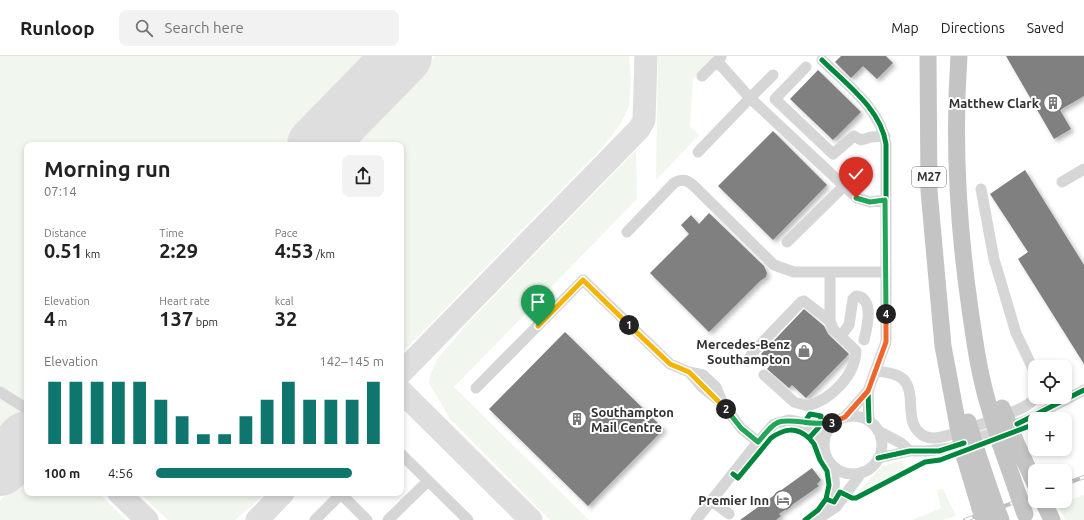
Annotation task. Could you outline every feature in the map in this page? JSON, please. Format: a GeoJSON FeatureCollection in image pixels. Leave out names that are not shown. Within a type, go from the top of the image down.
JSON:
{"type":"FeatureCollection","features":[{"type":"Feature","properties":{"kind":"highway","name":"M27"},"geometry":{"type":"LineString","coordinates":[[928,56],[929,191],[940,297],[963,424],[986,510],[1001,520]]}},
{"type":"Feature","properties":{"kind":"highway","name":"M27"},"geometry":{"type":"LineString","coordinates":[[959,56],[957,188],[962,246],[975,339],[1007,440],[1018,494],[1026,517]]}},
{"type":"Feature","properties":{"kind":"highway","name":"M27"},"geometry":{"type":"LineString","coordinates":[[1007,440],[1028,473]]}},
{"type":"Feature","properties":{"kind":"street"},"geometry":{"type":"LineString","coordinates":[[702,76],[719,59],[750,98],[856,198],[870,202],[885,200]]}},
{"type":"Feature","properties":{"kind":"street"},"geometry":{"type":"LineString","coordinates":[[822,60],[870,108],[884,130],[885,136],[886,342],[868,391],[867,408],[869,421]]}},
{"type":"Feature","properties":{"kind":"street"},"geometry":{"type":"LineString","coordinates":[[806,67],[775,99],[833,154],[854,136],[861,140],[871,137],[885,136]]}},
{"type":"Feature","properties":{"kind":"street"},"geometry":{"type":"LineString","coordinates":[[698,152],[773,75]]}},
{"type":"Feature","properties":{"kind":"street"},"geometry":{"type":"LineString","coordinates":[[776,123],[786,111]]}},
{"type":"Feature","properties":{"kind":"street"},"geometry":{"type":"LineString","coordinates":[[1062,182],[1084,169]]}},
{"type":"Feature","properties":{"kind":"street"},"geometry":{"type":"LineString","coordinates":[[626,232],[674,183],[684,180],[689,181],[774,265],[794,272],[886,272]]}},
{"type":"Feature","properties":{"kind":"street"},"geometry":{"type":"LineString","coordinates":[[787,242],[844,186]]}},
{"type":"Feature","properties":{"kind":"street"},"geometry":{"type":"LineString","coordinates":[[981,189],[994,259],[1016,333],[1029,360]]}},
{"type":"Feature","properties":{"kind":"street"},"geometry":{"type":"LineString","coordinates":[[764,375],[794,402],[801,405],[813,405],[830,394],[843,382],[852,368],[856,351],[833,329],[830,321],[830,272]]}},
{"type":"Feature","properties":{"kind":"street"},"geometry":{"type":"LineString","coordinates":[[476,388],[583,280],[670,364],[689,372],[703,375],[714,385],[723,404],[741,428],[758,442]]}},
{"type":"Feature","properties":{"kind":"street"},"geometry":{"type":"LineString","coordinates":[[841,336],[849,325],[853,299],[856,296],[860,296],[867,302],[868,305],[864,340]]}},
{"type":"Feature","properties":{"kind":"street"},"geometry":{"type":"LineString","coordinates":[[748,361],[755,350],[801,302],[804,301],[830,321]]}},
{"type":"Feature","properties":{"kind":"street"},"geometry":{"type":"LineString","coordinates":[[876,371],[893,374],[903,379],[907,389],[913,424],[918,432],[926,437],[935,438],[948,436],[1023,408],[1028,404]]}},
{"type":"Feature","properties":{"kind":"street"},"geometry":{"type":"LineString","coordinates":[[878,458],[910,451],[932,451],[951,448],[1025,421],[1084,390]]}},
{"type":"Feature","properties":{"kind":"street"},"geometry":{"type":"LineString","coordinates":[[845,417],[868,391]]}},
{"type":"Feature","properties":{"kind":"street"},"geometry":{"type":"LineString","coordinates":[[0,392],[24,407]]}},
{"type":"Feature","properties":{"kind":"street"},"geometry":{"type":"LineString","coordinates":[[696,520],[758,442],[774,424],[782,421],[789,420],[804,423],[833,423],[845,417],[856,416],[869,421],[878,431],[901,443],[910,451]]}},
{"type":"Feature","properties":{"kind":"street"},"geometry":{"type":"LineString","coordinates":[[804,423],[824,445]]}},
{"type":"Feature","properties":{"kind":"street"},"geometry":{"type":"LineString","coordinates":[[820,517],[835,489],[836,479],[832,465],[825,452],[824,445],[825,437],[833,423]]}},
{"type":"Feature","properties":{"kind":"street"},"geometry":{"type":"LineString","coordinates":[[820,517],[836,507],[862,472],[874,464],[881,449],[881,440],[878,431]]}},
{"type":"Feature","properties":{"kind":"street"},"geometry":{"type":"LineString","coordinates":[[404,457],[462,518]]}},
{"type":"Feature","properties":{"kind":"street"},"geometry":{"type":"LineString","coordinates":[[832,465],[846,473],[862,472]]}},
{"type":"Feature","properties":{"kind":"street"},"geometry":{"type":"LineString","coordinates":[[388,520],[428,481]]}},
{"type":"Feature","properties":{"kind":"street"},"geometry":{"type":"LineString","coordinates":[[315,520],[339,496]]}},
{"type":"Feature","properties":{"kind":"street"},"geometry":{"type":"LineString","coordinates":[[343,496],[367,520]]}},
{"type":"Feature","properties":{"kind":"street"},"geometry":{"type":"LineString","coordinates":[[712,501],[729,514]]}},
{"type":"Feature","properties":{"kind":"shaded area"},"geometry":{"type":"Polygon","coordinates":[[[0,56],[370,56],[286,142],[24,142],[24,402],[0,388],[0,56]]]}},
{"type":"Feature","properties":{"kind":"shaded area"},"geometry":{"type":"Polygon","coordinates":[[[436,56],[629,56],[631,79],[629,106],[620,125],[602,148],[404,351],[404,142],[352,142],[436,56]]]}},
{"type":"Feature","properties":{"kind":"shaded area"},"geometry":{"type":"Polygon","coordinates":[[[658,56],[715,56],[693,79],[690,126],[699,135],[656,180],[658,56]]]}},
{"type":"Feature","properties":{"kind":"shaded area"},"geometry":{"type":"Polygon","coordinates":[[[636,150],[637,199],[454,387],[589,520],[550,520],[450,419],[429,383],[430,375],[438,358],[469,322],[636,150]]]}},
{"type":"Feature","properties":{"kind":"shaded area"},"geometry":{"type":"Polygon","coordinates":[[[0,395],[22,412],[0,434],[0,395]]]}},
{"type":"Feature","properties":{"kind":"shaded area"},"geometry":{"type":"Polygon","coordinates":[[[901,461],[904,463],[906,469],[854,496],[882,466],[901,461]]]}},
{"type":"Feature","properties":{"kind":"shaded area"},"geometry":{"type":"Polygon","coordinates":[[[24,476],[24,496],[102,496],[126,520],[0,520],[0,501],[24,476]]]}},
{"type":"Feature","properties":{"kind":"shaded area"},"geometry":{"type":"Polygon","coordinates":[[[943,489],[956,516],[943,520],[912,520],[941,508],[937,490],[943,489]]]}},
{"type":"Feature","properties":{"kind":"shaded area"},"geometry":{"type":"Polygon","coordinates":[[[1084,495],[1084,520],[1065,520],[1059,508],[1072,508],[1072,500],[1084,495]]]}},
{"type":"Feature","properties":{"kind":"shaded area"},"geometry":{"type":"Polygon","coordinates":[[[142,496],[263,496],[235,520],[168,520],[142,496]]]}},
{"type":"Feature","properties":{"kind":"building"},"geometry":{"type":"Polygon","coordinates":[[[841,56],[886,56],[893,63],[877,79],[863,66],[851,78],[835,62],[841,56]]]}},
{"type":"Feature","properties":{"kind":"building","name":"Matthew Clark"},"geometry":{"type":"Polygon","coordinates":[[[1006,56],[1084,56],[1084,96],[1060,110],[1071,129],[1054,139],[1006,56]]]}},
{"type":"Feature","properties":{"kind":"building"},"geometry":{"type":"Polygon","coordinates":[[[818,70],[861,112],[833,140],[790,99],[818,70]]]}},
{"type":"Feature","properties":{"kind":"building"},"geometry":{"type":"Polygon","coordinates":[[[773,131],[827,185],[773,240],[718,186],[773,131]]]}},
{"type":"Feature","properties":{"kind":"building"},"geometry":{"type":"Polygon","coordinates":[[[1025,170],[1084,265],[1084,364],[1018,259],[1028,252],[990,194],[1025,170]]]}},
{"type":"Feature","properties":{"kind":"building"},"geometry":{"type":"Polygon","coordinates":[[[709,213],[764,266],[767,273],[766,277],[760,281],[709,332],[650,273],[689,234],[681,225],[691,215],[699,224],[709,213]]]}},
{"type":"Feature","properties":{"kind":"building","name":"Mercedes-Benz Southampton"},"geometry":{"type":"Polygon","coordinates":[[[804,309],[824,326],[828,334],[849,354],[806,398],[792,385],[789,388],[767,369],[771,364],[761,354],[804,309]]]}},
{"type":"Feature","properties":{"kind":"building","name":"Southampton Mail Centre"},"geometry":{"type":"Polygon","coordinates":[[[565,332],[664,429],[588,506],[489,409],[565,332]]]}},
{"type":"Feature","properties":{"kind":"building","name":"Premier Inn"},"geometry":{"type":"Polygon","coordinates":[[[812,468],[821,480],[817,484],[819,486],[779,514],[781,516],[776,520],[740,520],[812,468]]]}},
{"type":"Feature","properties":{"kind":"taxiway"},"geometry":{"type":"LineString","coordinates":[[404,370],[639,129],[644,120],[646,56]]}},
{"type":"Feature","properties":{"kind":"taxiway"},"geometry":{"type":"LineString","coordinates":[[404,394],[531,520]]}},
{"type":"Feature","properties":{"kind":"taxiway"},"geometry":{"type":"LineString","coordinates":[[122,496],[147,520]]}},
{"type":"Feature","properties":{"kind":"taxiway"},"geometry":{"type":"LineString","coordinates":[[257,520],[280,496]]}},
{"type":"Feature","properties":{"kind":"runway"},"geometry":{"type":"LineString","coordinates":[[319,142],[403,56]]}},
{"type":"Feature","properties":{"kind":"runway"},"geometry":{"type":"LineString","coordinates":[[0,467],[24,443]]}},
{"type":"Feature","properties":{"kind":"railway"},"geometry":{"type":"LineString","coordinates":[[1072,481],[1084,477]]}},
{"type":"Feature","properties":{"kind":"railway"},"geometry":{"type":"LineString","coordinates":[[965,520],[1028,498]]}},
{"type":"Feature","properties":{"kind":"cycle path"},"geometry":{"type":"LineString","coordinates":[[822,60],[870,108],[883,131],[886,144],[886,342],[868,391],[869,421]]}},
{"type":"Feature","properties":{"kind":"cycle path"},"geometry":{"type":"LineString","coordinates":[[1017,424],[1084,390]]}},
{"type":"Feature","properties":{"kind":"cycle path"},"geometry":{"type":"LineString","coordinates":[[733,474],[738,478],[771,438],[781,432],[790,430],[800,432],[809,438],[819,427],[821,416],[810,414],[804,423]]}},
{"type":"Feature","properties":{"kind":"cycle path"},"geometry":{"type":"LineString","coordinates":[[805,520],[818,510],[826,499],[834,502],[840,492],[852,498],[856,498],[925,462],[940,460],[1028,427]]}},
{"type":"Feature","properties":{"kind":"cycle path"},"geometry":{"type":"LineString","coordinates":[[809,438],[814,444],[820,460],[827,471],[829,485],[826,499]]}},
{"type":"Feature","properties":{"kind":"cycle path"},"geometry":{"type":"LineString","coordinates":[[878,458],[910,451],[939,451],[964,443]]}},
{"type":"Feature","properties":{"kind":"place","name":"Matthew Clark"},"geometry":{"type":"Point","coordinates":[1053,103]}},
{"type":"Feature","properties":{"kind":"place","name":"Mercedes-Benz Southampton"},"geometry":{"type":"Point","coordinates":[804,351]}},
{"type":"Feature","properties":{"kind":"place","name":"Southampton Mail Centre"},"geometry":{"type":"Point","coordinates":[577,419]}},
{"type":"Feature","properties":{"kind":"place","name":"Premier Inn"},"geometry":{"type":"Point","coordinates":[783,500]}},
{"type":"Feature","properties":{"kind":"route"},"geometry":{"type":"LineString","coordinates":[[538,326],[583,280],[670,364],[689,372],[702,387],[723,404],[741,428],[758,442],[774,424],[782,421],[789,420],[804,423],[833,423],[840,418],[845,417],[858,400],[868,391],[886,342],[885,200],[870,202],[856,198]]}}]}
